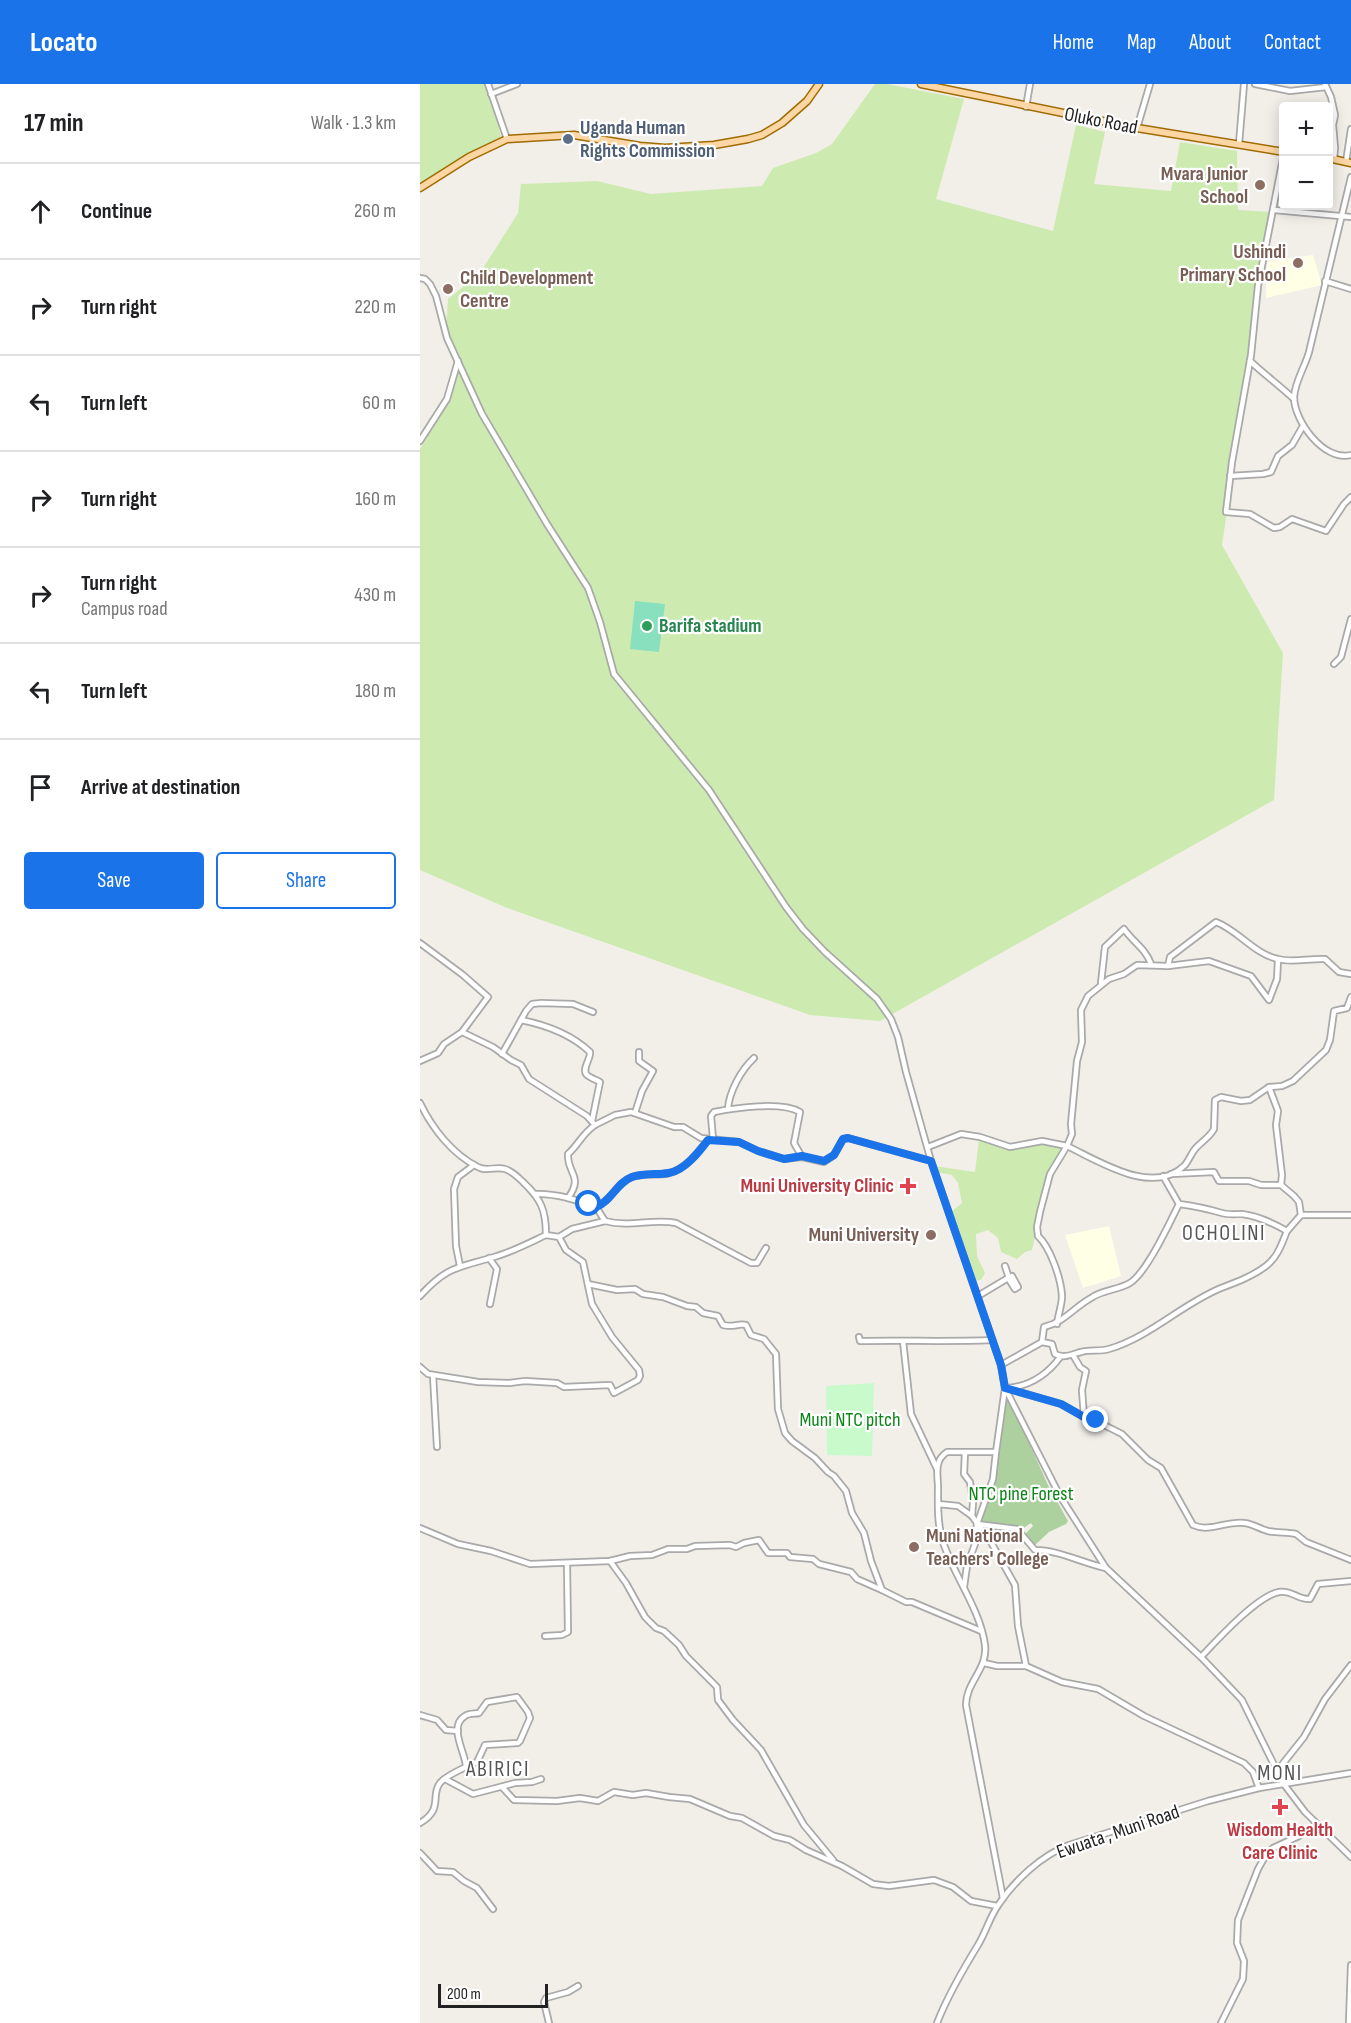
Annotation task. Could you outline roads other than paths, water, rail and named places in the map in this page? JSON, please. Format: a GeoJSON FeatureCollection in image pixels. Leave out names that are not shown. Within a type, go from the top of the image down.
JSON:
{"type":"FeatureCollection","features":[{"type":"Feature","properties":{"kind":"main road"},"geometry":{"type":"LineString","coordinates":[[420,188],[468,157],[507,139],[574,135],[665,148],[732,143],[762,135],[782,123],[807,101],[819,84]]}},
{"type":"Feature","properties":{"kind":"main road","name":"Oluko Road"},"geometry":{"type":"LineString","coordinates":[[921,84],[1137,128],[1279,151]]}},
{"type":"Feature","properties":{"kind":"main road"},"geometry":{"type":"LineString","coordinates":[[1333,159],[1348,162]]}},
{"type":"Feature","properties":{"kind":"street"},"geometry":{"type":"LineString","coordinates":[[488,84],[507,139]]}},
{"type":"Feature","properties":{"kind":"street"},"geometry":{"type":"LineString","coordinates":[[490,94],[516,84]]}},
{"type":"Feature","properties":{"kind":"street"},"geometry":{"type":"LineString","coordinates":[[1026,107],[1030,84]]}},
{"type":"Feature","properties":{"kind":"street"},"geometry":{"type":"LineString","coordinates":[[1137,128],[1150,84]]}},
{"type":"Feature","properties":{"kind":"street"},"geometry":{"type":"LineString","coordinates":[[1239,144],[1244,84]]}},
{"type":"Feature","properties":{"kind":"street"},"geometry":{"type":"LineString","coordinates":[[1255,84],[1290,91],[1326,86],[1335,115],[1333,125],[1335,148],[1332,156]]}},
{"type":"Feature","properties":{"kind":"street"},"geometry":{"type":"LineString","coordinates":[[1348,162],[1351,129]]}},
{"type":"Feature","properties":{"kind":"street"},"geometry":{"type":"LineString","coordinates":[[1283,156],[1258,286],[1250,361],[1226,512],[1250,514],[1274,528],[1292,519],[1326,531],[1351,497]]}},
{"type":"Feature","properties":{"kind":"street"},"geometry":{"type":"LineString","coordinates":[[1351,177],[1310,352],[1299,377],[1294,399],[1298,418],[1303,426],[1328,450],[1341,456],[1351,454]]}},
{"type":"Feature","properties":{"kind":"street"},"geometry":{"type":"LineString","coordinates":[[1274,210],[1351,217]]}},
{"type":"Feature","properties":{"kind":"street"},"geometry":{"type":"LineString","coordinates":[[420,278],[430,284],[440,310],[444,330],[482,414],[588,588],[600,622],[612,669],[618,679],[709,790],[803,929],[825,952],[878,999],[893,1024],[931,1161],[1001,1365],[1005,1388],[1060,1496],[1107,1568],[1201,1657],[1242,1700],[1283,1783],[1317,1824],[1351,1857]]}},
{"type":"Feature","properties":{"kind":"street"},"geometry":{"type":"LineString","coordinates":[[1325,281],[1351,289]]}},
{"type":"Feature","properties":{"kind":"street"},"geometry":{"type":"LineString","coordinates":[[420,441],[447,399],[458,361]]}},
{"type":"Feature","properties":{"kind":"street"},"geometry":{"type":"LineString","coordinates":[[1250,361],[1294,399]]}},
{"type":"Feature","properties":{"kind":"street"},"geometry":{"type":"LineString","coordinates":[[1230,476],[1271,472],[1278,456],[1292,445],[1303,426]]}},
{"type":"Feature","properties":{"kind":"street"},"geometry":{"type":"LineString","coordinates":[[1334,664],[1341,657],[1351,619]]}},
{"type":"Feature","properties":{"kind":"street"},"geometry":{"type":"LineString","coordinates":[[1168,966],[1170,957],[1216,922],[1238,934],[1256,949],[1278,960],[1326,959],[1340,972],[1351,974]]}},
{"type":"Feature","properties":{"kind":"street"},"geometry":{"type":"LineString","coordinates":[[1100,985],[1105,947],[1125,929],[1146,952],[1151,964]]}},
{"type":"Feature","properties":{"kind":"street"},"geometry":{"type":"LineString","coordinates":[[420,944],[463,975],[488,998],[462,1032],[444,1044],[438,1053],[420,1061]]}},
{"type":"Feature","properties":{"kind":"street"},"geometry":{"type":"LineString","coordinates":[[1057,1324],[1062,1296],[1051,1255],[1045,1242],[1038,1236],[1037,1227],[1050,1174],[1072,1134],[1076,1066],[1082,1042],[1082,1010],[1089,996],[1100,985],[1137,965],[1168,966],[1200,961],[1214,962],[1251,976],[1269,1000],[1277,979],[1278,960]]}},
{"type":"Feature","properties":{"kind":"street"},"geometry":{"type":"LineString","coordinates":[[1171,1174],[1185,1165],[1194,1151],[1212,1133],[1215,1100],[1218,1098],[1246,1101],[1269,1088],[1288,1084],[1324,1053],[1330,1040],[1334,1011],[1347,1008],[1351,997]]}},
{"type":"Feature","properties":{"kind":"street"},"geometry":{"type":"LineString","coordinates":[[502,1054],[527,1009],[535,1003],[575,1005],[592,1012]]}},
{"type":"Feature","properties":{"kind":"street"},"geometry":{"type":"LineString","coordinates":[[521,1020],[546,1026],[576,1040],[590,1052],[591,1056],[585,1072],[600,1082],[593,1123]]}},
{"type":"Feature","properties":{"kind":"street"},"geometry":{"type":"LineString","coordinates":[[462,1032],[493,1047],[520,1065],[529,1079],[593,1123]]}},
{"type":"Feature","properties":{"kind":"street"},"geometry":{"type":"LineString","coordinates":[[635,1113],[652,1071],[639,1061],[639,1052]]}},
{"type":"Feature","properties":{"kind":"street"},"geometry":{"type":"LineString","coordinates":[[728,1109],[735,1086],[754,1058]]}},
{"type":"Feature","properties":{"kind":"street"},"geometry":{"type":"LineString","coordinates":[[1269,1088],[1278,1111],[1276,1125],[1282,1175],[1281,1185]]}},
{"type":"Feature","properties":{"kind":"street"},"geometry":{"type":"LineString","coordinates":[[420,1103],[440,1135],[458,1153],[474,1165],[484,1169],[509,1170],[536,1194],[541,1202],[546,1235]]}},
{"type":"Feature","properties":{"kind":"street"},"geometry":{"type":"LineString","coordinates":[[596,1207],[608,1201],[615,1190],[630,1178],[679,1170],[711,1139],[714,1130],[711,1116],[714,1112],[758,1106],[799,1110],[800,1118],[794,1143],[802,1156]]}},
{"type":"Feature","properties":{"kind":"street"},"geometry":{"type":"LineString","coordinates":[[568,1198],[575,1186],[576,1178],[568,1161],[568,1154],[593,1123],[626,1112],[674,1127],[683,1127],[700,1138],[739,1142],[784,1159],[802,1156],[818,1161],[828,1160],[834,1155],[840,1142],[848,1138],[931,1161]]}},
{"type":"Feature","properties":{"kind":"street"},"geometry":{"type":"LineString","coordinates":[[927,1147],[961,1134],[980,1137],[1010,1148],[1042,1141],[1067,1146],[1130,1174],[1148,1177],[1214,1172],[1219,1182],[1250,1180],[1261,1185],[1281,1185],[1299,1202],[1301,1215]]}},
{"type":"Feature","properties":{"kind":"street"},"geometry":{"type":"LineString","coordinates":[[460,1266],[456,1246],[455,1186],[458,1177],[474,1165]]}},
{"type":"Feature","properties":{"kind":"street"},"geometry":{"type":"LineString","coordinates":[[1163,1176],[1179,1204]]}},
{"type":"Feature","properties":{"kind":"street"},"geometry":{"type":"LineString","coordinates":[[536,1194],[568,1198],[596,1207],[604,1221]]}},
{"type":"Feature","properties":{"kind":"street"},"geometry":{"type":"LineString","coordinates":[[1042,1342],[1044,1327],[1057,1324],[1092,1297],[1127,1285],[1134,1280],[1163,1237],[1179,1204]]}},
{"type":"Feature","properties":{"kind":"street"},"geometry":{"type":"LineString","coordinates":[[1179,1204],[1210,1209],[1224,1214],[1259,1218],[1287,1231]]}},
{"type":"Feature","properties":{"kind":"street"},"geometry":{"type":"LineString","coordinates":[[1001,1365],[1042,1342],[1052,1344],[1055,1354],[1062,1356],[1084,1351],[1107,1350],[1138,1337],[1221,1288],[1267,1266],[1274,1259],[1287,1231],[1301,1215],[1351,1215]]}},
{"type":"Feature","properties":{"kind":"street"},"geometry":{"type":"LineString","coordinates":[[420,1296],[434,1281],[460,1266],[489,1258],[546,1235],[559,1237],[572,1229],[604,1221],[635,1225],[666,1221],[676,1223],[754,1263],[757,1263],[766,1248]]}},
{"type":"Feature","properties":{"kind":"street"},"geometry":{"type":"LineString","coordinates":[[420,1367],[425,1373],[482,1383],[525,1381],[556,1383],[564,1387],[610,1385],[614,1393],[639,1378],[640,1373],[616,1343],[590,1298],[583,1262],[566,1250],[559,1237]]}},
{"type":"Feature","properties":{"kind":"street"},"geometry":{"type":"LineString","coordinates":[[489,1258],[497,1269],[490,1304]]}},
{"type":"Feature","properties":{"kind":"street"},"geometry":{"type":"LineString","coordinates":[[978,1296],[1008,1278],[1015,1289],[1018,1287],[1011,1276],[1009,1278],[1005,1266]]}},
{"type":"Feature","properties":{"kind":"street"},"geometry":{"type":"LineString","coordinates":[[588,1284],[617,1290],[635,1289],[643,1294],[663,1297],[696,1307],[703,1313],[718,1316],[721,1323],[729,1327],[746,1325],[751,1335],[768,1342],[777,1358],[778,1409],[785,1433],[792,1442],[815,1458],[834,1476],[846,1491],[852,1513],[864,1533],[882,1590]]}},
{"type":"Feature","properties":{"kind":"street"},"geometry":{"type":"LineString","coordinates":[[859,1337],[860,1341],[992,1340]]}},
{"type":"Feature","properties":{"kind":"street"},"geometry":{"type":"LineString","coordinates":[[903,1341],[911,1414],[937,1469]]}},
{"type":"Feature","properties":{"kind":"street"},"geometry":{"type":"LineString","coordinates":[[1073,1354],[1080,1367],[1086,1371],[1082,1390],[1084,1417]]}},
{"type":"Feature","properties":{"kind":"street"},"geometry":{"type":"LineString","coordinates":[[1005,1388],[1021,1387],[1040,1377],[1062,1356]]}},
{"type":"Feature","properties":{"kind":"street"},"geometry":{"type":"LineString","coordinates":[[433,1375],[437,1447]]}},
{"type":"Feature","properties":{"kind":"street"},"geometry":{"type":"LineString","coordinates":[[1005,1388],[1061,1404],[1122,1434],[1148,1460],[1161,1468],[1193,1525],[1206,1528],[1218,1527],[1226,1523],[1245,1523],[1279,1533],[1296,1534],[1306,1542],[1351,1560]]}},
{"type":"Feature","properties":{"kind":"street"},"geometry":{"type":"LineString","coordinates":[[964,1587],[967,1566],[975,1544],[977,1524],[993,1479],[1005,1388]]}},
{"type":"Feature","properties":{"kind":"street"},"geometry":{"type":"LineString","coordinates":[[996,1452],[947,1452],[941,1456],[937,1469],[942,1539],[964,1587],[986,1649],[984,1663],[968,1690],[966,1705],[1003,1898]]}},
{"type":"Feature","properties":{"kind":"street"},"geometry":{"type":"LineString","coordinates":[[965,1452],[964,1474],[970,1482],[972,1516]]}},
{"type":"Feature","properties":{"kind":"street"},"geometry":{"type":"LineString","coordinates":[[938,1504],[958,1506],[972,1516],[992,1544],[1015,1585],[1018,1626],[1026,1666]]}},
{"type":"Feature","properties":{"kind":"street"},"geometry":{"type":"LineString","coordinates":[[977,1524],[986,1527],[1017,1529],[1035,1550],[1054,1552],[1107,1568]]}},
{"type":"Feature","properties":{"kind":"street"},"geometry":{"type":"LineString","coordinates":[[420,1528],[458,1544],[491,1551],[528,1564],[610,1561],[630,1556],[652,1556],[668,1549],[687,1549],[695,1546],[730,1545],[736,1547],[759,1540],[768,1553],[787,1553],[789,1556],[813,1560],[819,1564],[851,1572],[857,1579],[906,1602],[912,1602],[981,1631]]}},
{"type":"Feature","properties":{"kind":"street"},"geometry":{"type":"LineString","coordinates":[[610,1561],[626,1583],[645,1617],[679,1645],[686,1656],[717,1687],[718,1700],[761,1750],[804,1825],[834,1862]]}},
{"type":"Feature","properties":{"kind":"street"},"geometry":{"type":"LineString","coordinates":[[545,1636],[562,1635],[568,1632],[567,1564]]}},
{"type":"Feature","properties":{"kind":"street"},"geometry":{"type":"LineString","coordinates":[[1201,1657],[1245,1614],[1268,1596],[1288,1591],[1301,1599],[1310,1599],[1318,1584],[1351,1581]]}},
{"type":"Feature","properties":{"kind":"street"},"geometry":{"type":"LineString","coordinates":[[984,1663],[997,1666],[1026,1666],[1062,1682],[1098,1689],[1144,1716],[1244,1763],[1252,1772],[1259,1788]]}},
{"type":"Feature","properties":{"kind":"street"},"geometry":{"type":"LineString","coordinates":[[1277,1771],[1304,1737],[1325,1699],[1351,1665]]}},
{"type":"Feature","properties":{"kind":"street"},"geometry":{"type":"LineString","coordinates":[[420,1823],[435,1807],[438,1788],[445,1779],[477,1762],[485,1745],[518,1743],[526,1729],[529,1716],[517,1697],[487,1702],[479,1713],[463,1717],[458,1731],[466,1766]]}},
{"type":"Feature","properties":{"kind":"street"},"geometry":{"type":"LineString","coordinates":[[420,1715],[437,1720],[446,1730],[458,1731]]}},
{"type":"Feature","properties":{"kind":"street","name":"Ewuata , Muni Road"},"geometry":{"type":"LineString","coordinates":[[938,2023],[951,1990],[997,1906],[1034,1865],[1059,1848],[1259,1788],[1351,1773]]}},
{"type":"Feature","properties":{"kind":"street"},"geometry":{"type":"LineString","coordinates":[[445,1779],[473,1794],[541,1779]]}},
{"type":"Feature","properties":{"kind":"street"},"geometry":{"type":"LineString","coordinates":[[502,1787],[514,1800],[557,1801],[580,1798],[598,1801],[614,1792],[686,1798],[729,1816],[742,1818],[774,1836],[790,1840],[877,1885],[889,1886],[934,1880],[953,1887],[971,1901],[997,1906]]}},
{"type":"Feature","properties":{"kind":"street"},"geometry":{"type":"LineString","coordinates":[[1221,2023],[1243,1979],[1244,1961],[1237,1942],[1238,1920],[1258,1869],[1273,1848],[1303,1834],[1317,1824]]}},
{"type":"Feature","properties":{"kind":"street"},"geometry":{"type":"LineString","coordinates":[[420,1853],[437,1871],[453,1872],[477,1888],[493,1909]]}},
{"type":"Feature","properties":{"kind":"street"},"geometry":{"type":"LineString","coordinates":[[1349,2023],[1351,1965]]}},
{"type":"Feature","properties":{"kind":"street"},"geometry":{"type":"LineString","coordinates":[[549,2023],[544,2002],[546,1998],[568,1992],[578,1986]]}},
{"type":"Feature","properties":{"kind":"place","name":"Uganda Human Rights Commission"},"geometry":{"type":"Point","coordinates":[568,139]}},
{"type":"Feature","properties":{"kind":"place","name":"Mvara Junior School"},"geometry":{"type":"Point","coordinates":[1260,185]}},
{"type":"Feature","properties":{"kind":"place","name":"Ushindi Primary School"},"geometry":{"type":"Point","coordinates":[1298,263]}},
{"type":"Feature","properties":{"kind":"place","name":"Child Development Centre"},"geometry":{"type":"Point","coordinates":[448,289]}},
{"type":"Feature","properties":{"kind":"place","name":"Barifa stadium"},"geometry":{"type":"Point","coordinates":[647,626]}},
{"type":"Feature","properties":{"kind":"place","name":"Muni University Clinic"},"geometry":{"type":"Point","coordinates":[908,1186]}},
{"type":"Feature","properties":{"kind":"place","name":"Muni University"},"geometry":{"type":"Point","coordinates":[931,1235]}},
{"type":"Feature","properties":{"kind":"place","name":"Muni National Teachers' College"},"geometry":{"type":"Point","coordinates":[914,1547]}},
{"type":"Feature","properties":{"kind":"place","name":"Wisdom Health Care Clinic"},"geometry":{"type":"Point","coordinates":[1280,1807]}},
{"type":"Feature","properties":{"kind":"district","name":"OCHOLINI"},"geometry":{"type":"Point","coordinates":[1224,1233]}},
{"type":"Feature","properties":{"kind":"district","name":"ABIRICI"},"geometry":{"type":"Point","coordinates":[498,1769]}},
{"type":"Feature","properties":{"kind":"district","name":"MONI"},"geometry":{"type":"Point","coordinates":[1280,1773]}},
{"type":"Feature","properties":{"kind":"park label","name":"Muni NTC pitch"},"geometry":{"type":"Point","coordinates":[850,1420]}},
{"type":"Feature","properties":{"kind":"park label","name":"NTC pine Forest"},"geometry":{"type":"Point","coordinates":[1021,1494]}}]}
